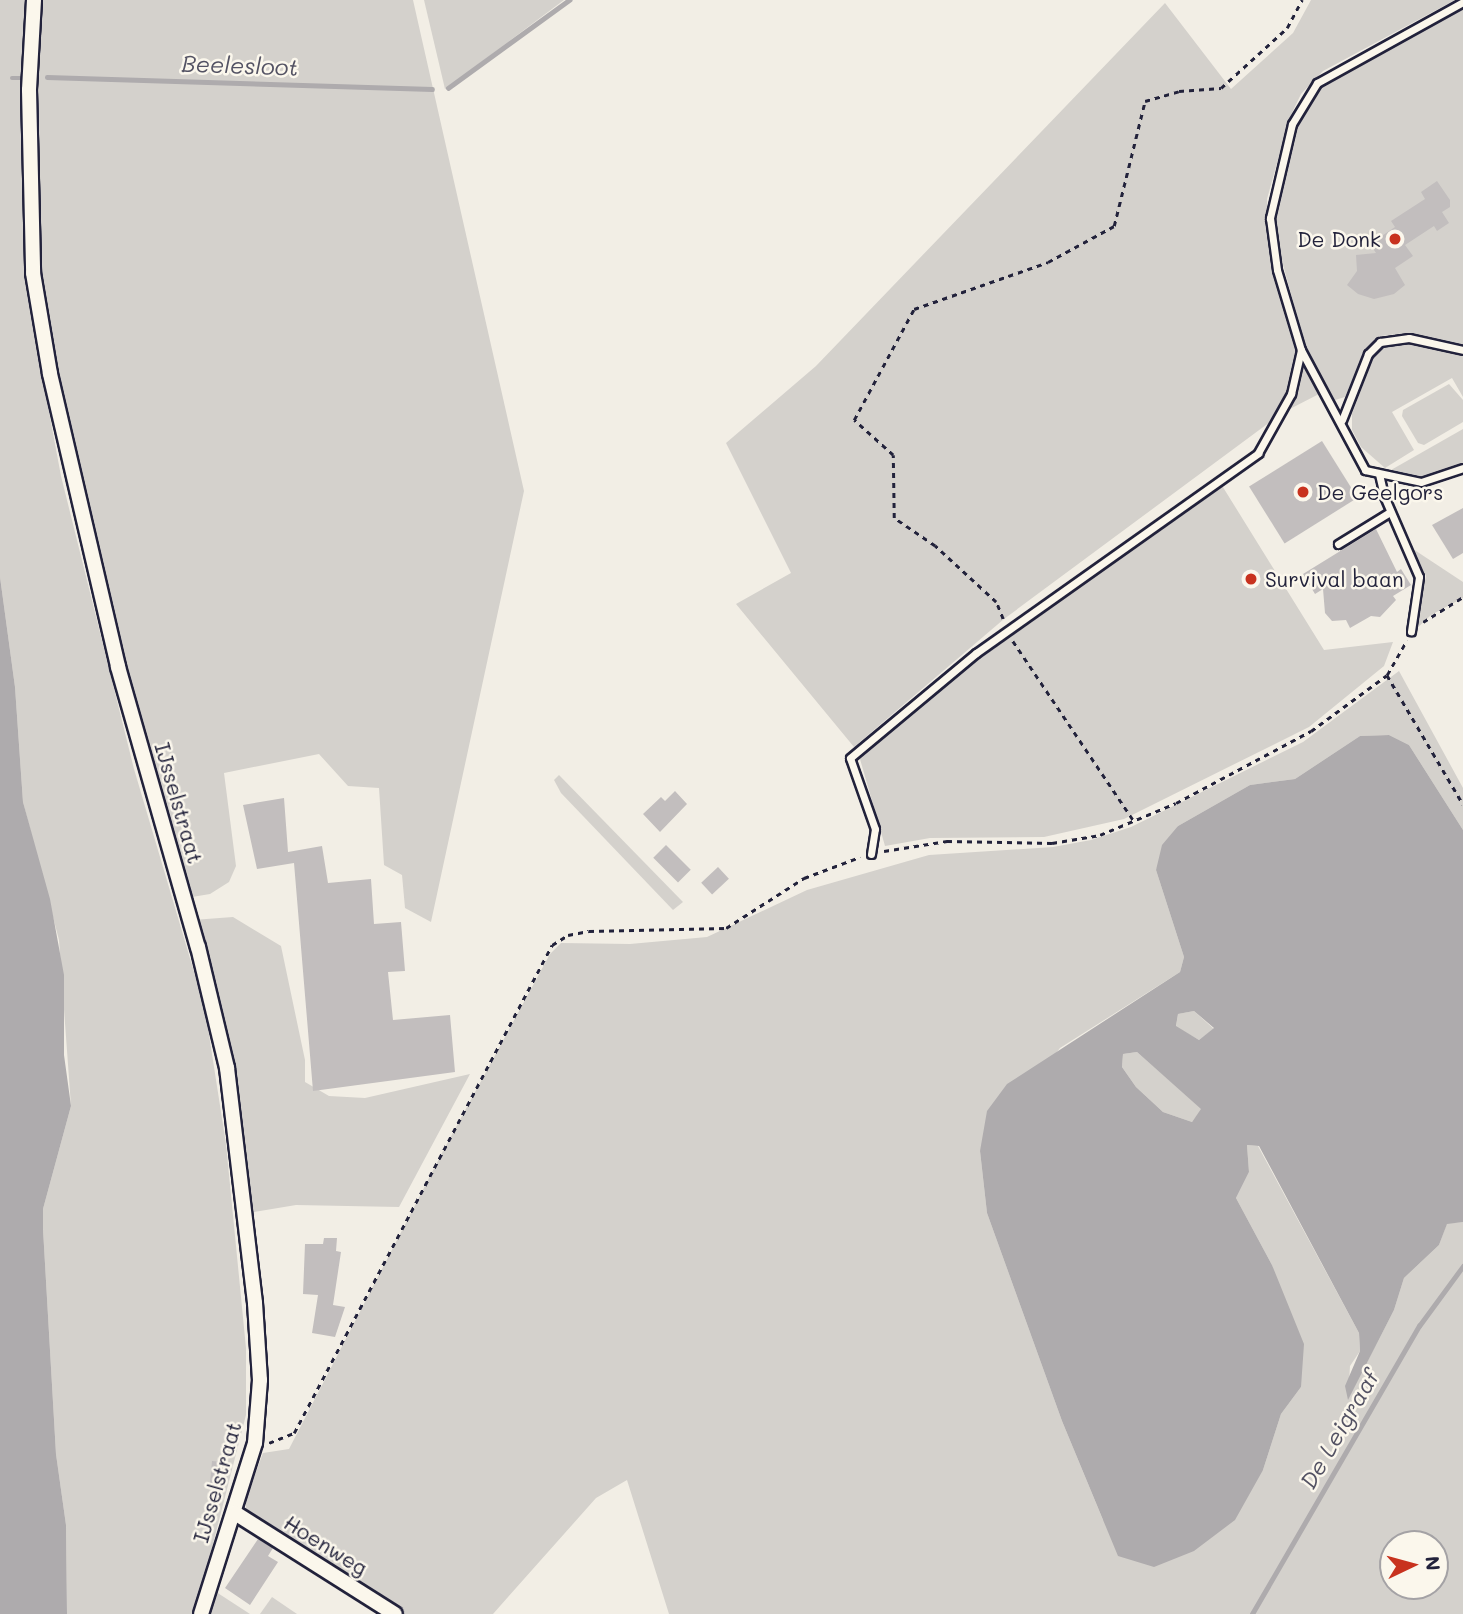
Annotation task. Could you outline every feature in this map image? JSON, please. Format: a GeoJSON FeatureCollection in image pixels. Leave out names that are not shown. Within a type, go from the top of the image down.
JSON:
{"type":"FeatureCollection","features":[{"type":"Feature","properties":{"kind":"street","name":"IJsselstraat"},"geometry":{"type":"LineString","coordinates":[[33,0],[29,90],[33,273],[50,374],[118,667],[198,947],[227,1068],[255,1303],[260,1380],[255,1443],[235,1513],[210,1577],[201,1614]]}},
{"type":"Feature","properties":{"kind":"street","name":"Hoenweg"},"geometry":{"type":"LineString","coordinates":[[235,1513],[395,1614]]}},
{"type":"Feature","properties":{"kind":"lane"},"geometry":{"type":"LineString","coordinates":[[1342,420],[1301,350],[1277,270],[1270,218],[1296,111],[1329,74],[1463,2]]}},
{"type":"Feature","properties":{"kind":"lane"},"geometry":{"type":"LineString","coordinates":[[1463,350],[1409,338],[1380,342],[1368,354],[1342,420],[1343,433],[1365,470],[1421,482],[1463,468]]}},
{"type":"Feature","properties":{"kind":"lane"},"geometry":{"type":"LineString","coordinates":[[870,854],[875,829],[850,758],[1007,631],[1258,453],[1294,388],[1301,350]]}},
{"type":"Feature","properties":{"kind":"lane"},"geometry":{"type":"LineString","coordinates":[[1379,474],[1390,512],[1419,577],[1411,631]]}},
{"type":"Feature","properties":{"kind":"lane"},"geometry":{"type":"LineString","coordinates":[[1338,544],[1390,512]]}},
{"type":"Feature","properties":{"kind":"path"},"geometry":{"type":"LineString","coordinates":[[1134,821],[1007,631],[996,602],[935,546],[894,518],[894,455],[854,420],[914,309],[1048,261],[1114,226],[1145,101],[1179,91],[1221,88],[1286,28],[1302,0]]}},
{"type":"Feature","properties":{"kind":"path"},"geometry":{"type":"LineString","coordinates":[[255,1443],[273,1443],[294,1433],[552,945],[568,935],[589,931],[726,928],[804,878],[870,854],[947,841],[1052,843],[1100,835],[1134,821],[1311,731],[1387,675],[1463,804]]}},
{"type":"Feature","properties":{"kind":"shaded area"},"geometry":{"type":"Polygon","coordinates":[[[0,0],[27,0],[23,236],[36,342],[61,476],[134,769],[205,1009],[226,1144],[246,1348],[246,1415],[195,1614],[67,1614],[66,1525],[56,1454],[43,1209],[71,1106],[59,940],[23,802],[15,687],[0,577],[0,0]]]}},
{"type":"Feature","properties":{"kind":"shaded area"},"geometry":{"type":"Polygon","coordinates":[[[38,0],[413,0],[524,491],[431,922],[405,908],[402,875],[384,865],[379,788],[348,786],[319,754],[224,773],[236,866],[229,882],[210,894],[186,898],[135,729],[62,417],[36,248],[38,0]]]}},
{"type":"Feature","properties":{"kind":"shaded area"},"geometry":{"type":"Polygon","coordinates":[[[424,0],[564,0],[445,89],[424,0]]]}},
{"type":"Feature","properties":{"kind":"shaded area"},"geometry":{"type":"Polygon","coordinates":[[[1311,0],[1455,0],[1323,71],[1301,94],[1290,117],[1267,199],[1267,234],[1297,356],[1319,394],[1282,413],[1004,619],[854,747],[736,604],[791,573],[726,443],[816,366],[1165,3],[1231,89],[1293,33],[1311,0]]]}},
{"type":"Feature","properties":{"kind":"shaded area"},"geometry":{"type":"Polygon","coordinates":[[[1463,8],[1463,346],[1406,333],[1380,336],[1365,351],[1345,397],[1335,400],[1306,349],[1276,239],[1274,210],[1296,124],[1306,103],[1331,77],[1463,8]]]}},
{"type":"Feature","properties":{"kind":"shaded area"},"geometry":{"type":"Polygon","coordinates":[[[1400,342],[1463,354],[1463,397],[1452,378],[1392,412],[1414,450],[1385,468],[1361,447],[1352,430],[1352,414],[1375,352],[1400,342]]]}},
{"type":"Feature","properties":{"kind":"shaded area"},"geometry":{"type":"Polygon","coordinates":[[[1449,384],[1463,400],[1463,422],[1424,445],[1418,443],[1402,416],[1403,410],[1449,384]]]}},
{"type":"Feature","properties":{"kind":"shaded area"},"geometry":{"type":"Polygon","coordinates":[[[1463,429],[1463,463],[1424,477],[1391,470],[1463,429]]]}},
{"type":"Feature","properties":{"kind":"shaded area"},"geometry":{"type":"Polygon","coordinates":[[[1221,484],[1324,650],[1393,642],[1384,666],[1309,727],[1124,819],[1044,837],[930,838],[885,846],[860,759],[952,679],[1221,484]]]}},
{"type":"Feature","properties":{"kind":"shaded area"},"geometry":{"type":"Polygon","coordinates":[[[1413,549],[1463,582],[1463,598],[1431,615],[1413,632],[1426,576],[1413,549]]]}},
{"type":"Feature","properties":{"kind":"shaded area"},"geometry":{"type":"Polygon","coordinates":[[[0,577],[15,687],[23,802],[50,899],[64,975],[64,1055],[71,1106],[43,1209],[43,1229],[56,1454],[66,1525],[67,1614],[0,1614],[0,577]]]}},
{"type":"Feature","properties":{"kind":"shaded area"},"geometry":{"type":"Polygon","coordinates":[[[1399,671],[1463,788],[1463,830],[1409,745],[1389,735],[1360,736],[1295,779],[1250,785],[1178,826],[1156,870],[1184,957],[1180,972],[1060,1048],[980,1151],[987,1213],[1062,1421],[1103,1520],[1263,1470],[1281,1414],[1301,1387],[1272,1265],[1236,1198],[1249,1172],[1247,1145],[1258,1146],[1359,1333],[1360,1351],[1350,1366],[1348,1399],[1394,1310],[1404,1278],[1439,1245],[1447,1223],[1463,1222],[1463,1614],[669,1614],[627,1480],[596,1498],[493,1614],[400,1614],[246,1513],[246,1499],[263,1453],[289,1449],[443,1151],[550,954],[561,943],[630,944],[707,937],[807,890],[929,855],[1053,847],[1091,840],[1131,827],[1303,742],[1399,671]]]}},
{"type":"Feature","properties":{"kind":"shaded area"},"geometry":{"type":"Polygon","coordinates":[[[1389,735],[1409,745],[1463,830],[1463,1222],[1447,1224],[1439,1245],[1404,1278],[1394,1310],[1348,1400],[1345,1386],[1360,1351],[1359,1333],[1259,1146],[1247,1145],[1249,1172],[1236,1198],[1272,1265],[1304,1344],[1301,1387],[1281,1414],[1263,1470],[1235,1520],[1194,1551],[1154,1567],[1118,1556],[1062,1421],[987,1213],[980,1151],[987,1111],[1007,1084],[1180,972],[1184,957],[1156,870],[1162,845],[1178,826],[1250,785],[1295,779],[1360,736],[1389,735]],[[1194,1011],[1178,1014],[1176,1026],[1199,1040],[1214,1028],[1194,1011]],[[1137,1052],[1123,1054],[1122,1067],[1136,1087],[1163,1112],[1192,1122],[1201,1109],[1137,1052]]]}},
{"type":"Feature","properties":{"kind":"shaded area"},"geometry":{"type":"Polygon","coordinates":[[[559,775],[683,902],[673,910],[561,793],[554,780],[559,775]]]}},
{"type":"Feature","properties":{"kind":"shaded area"},"geometry":{"type":"Polygon","coordinates":[[[233,917],[281,946],[305,1060],[305,1082],[329,1096],[365,1098],[470,1074],[399,1207],[296,1205],[248,1213],[193,920],[233,917]]]}},
{"type":"Feature","properties":{"kind":"shaded area"},"geometry":{"type":"Polygon","coordinates":[[[1194,1011],[1214,1029],[1199,1040],[1176,1027],[1178,1014],[1194,1011]]]}},
{"type":"Feature","properties":{"kind":"shaded area"},"geometry":{"type":"Polygon","coordinates":[[[1137,1052],[1202,1109],[1192,1122],[1163,1112],[1136,1087],[1122,1067],[1123,1054],[1137,1052]]]}},
{"type":"Feature","properties":{"kind":"shaded area"},"geometry":{"type":"Polygon","coordinates":[[[210,1588],[250,1614],[204,1614],[210,1588]]]}},
{"type":"Feature","properties":{"kind":"shaded area"},"geometry":{"type":"Polygon","coordinates":[[[272,1597],[297,1614],[260,1614],[272,1597]]]}},
{"type":"Feature","properties":{"kind":"building","name":"De Donk"},"geometry":{"type":"Polygon","coordinates":[[[1437,181],[1450,200],[1450,207],[1442,212],[1449,223],[1437,231],[1434,226],[1405,245],[1413,256],[1395,268],[1405,285],[1394,294],[1374,299],[1358,294],[1347,285],[1357,271],[1356,255],[1376,253],[1370,244],[1395,227],[1391,221],[1425,199],[1421,192],[1437,181]]]}},
{"type":"Feature","properties":{"kind":"building","name":"De Geelgors"},"geometry":{"type":"Polygon","coordinates":[[[1322,441],[1358,498],[1285,543],[1249,487],[1322,441]]]}},
{"type":"Feature","properties":{"kind":"building"},"geometry":{"type":"Polygon","coordinates":[[[1463,508],[1463,553],[1453,559],[1432,525],[1463,508]]]}},
{"type":"Feature","properties":{"kind":"building"},"geometry":{"type":"Polygon","coordinates":[[[1376,529],[1397,572],[1401,569],[1411,585],[1393,596],[1396,600],[1380,617],[1371,616],[1350,628],[1346,620],[1332,621],[1325,613],[1323,589],[1315,594],[1303,574],[1376,529]]]}},
{"type":"Feature","properties":{"kind":"building"},"geometry":{"type":"Polygon","coordinates":[[[675,791],[687,804],[660,832],[643,814],[661,797],[665,801],[675,791]]]}},
{"type":"Feature","properties":{"kind":"building"},"geometry":{"type":"Polygon","coordinates":[[[284,798],[288,852],[322,846],[328,883],[371,879],[374,924],[401,922],[405,971],[388,972],[393,1020],[450,1015],[455,1072],[313,1091],[294,863],[257,869],[243,805],[284,798]]]}},
{"type":"Feature","properties":{"kind":"building"},"geometry":{"type":"Polygon","coordinates":[[[666,845],[691,870],[678,882],[653,858],[666,845]]]}},
{"type":"Feature","properties":{"kind":"building"},"geometry":{"type":"Polygon","coordinates":[[[718,867],[729,879],[712,894],[701,883],[718,867]]]}},
{"type":"Feature","properties":{"kind":"building"},"geometry":{"type":"Polygon","coordinates":[[[324,1238],[337,1238],[336,1251],[341,1252],[333,1305],[345,1307],[335,1337],[312,1333],[318,1295],[303,1294],[305,1244],[323,1244],[324,1238]]]}},
{"type":"Feature","properties":{"kind":"building"},"geometry":{"type":"Polygon","coordinates":[[[212,1461],[223,1462],[221,1486],[210,1485],[212,1461]]]}},
{"type":"Feature","properties":{"kind":"building"},"geometry":{"type":"Polygon","coordinates":[[[258,1539],[273,1548],[268,1556],[278,1562],[250,1605],[225,1588],[258,1539]]]}},
{"type":"Feature","properties":{"kind":"waterway","name":"Beelesloot"},"geometry":{"type":"LineString","coordinates":[[448,88],[569,0]]}},
{"type":"Feature","properties":{"kind":"waterway","name":"Beelesloot"},"geometry":{"type":"LineString","coordinates":[[47,77],[432,89]]}},
{"type":"Feature","properties":{"kind":"waterway","name":"Beelesloot"},"geometry":{"type":"LineString","coordinates":[[12,78],[21,78]]}},
{"type":"Feature","properties":{"kind":"waterway","name":"De Leigraaf"},"geometry":{"type":"LineString","coordinates":[[1252,1614],[1419,1326],[1463,1266]]}},
{"type":"Feature","properties":{"kind":"place","name":"De Donk"},"geometry":{"type":"Point","coordinates":[1395,239]}},
{"type":"Feature","properties":{"kind":"place","name":"De Geelgors"},"geometry":{"type":"Point","coordinates":[1303,492]}},
{"type":"Feature","properties":{"kind":"place","name":"Survival baan"},"geometry":{"type":"Point","coordinates":[1251,579]}}]}
